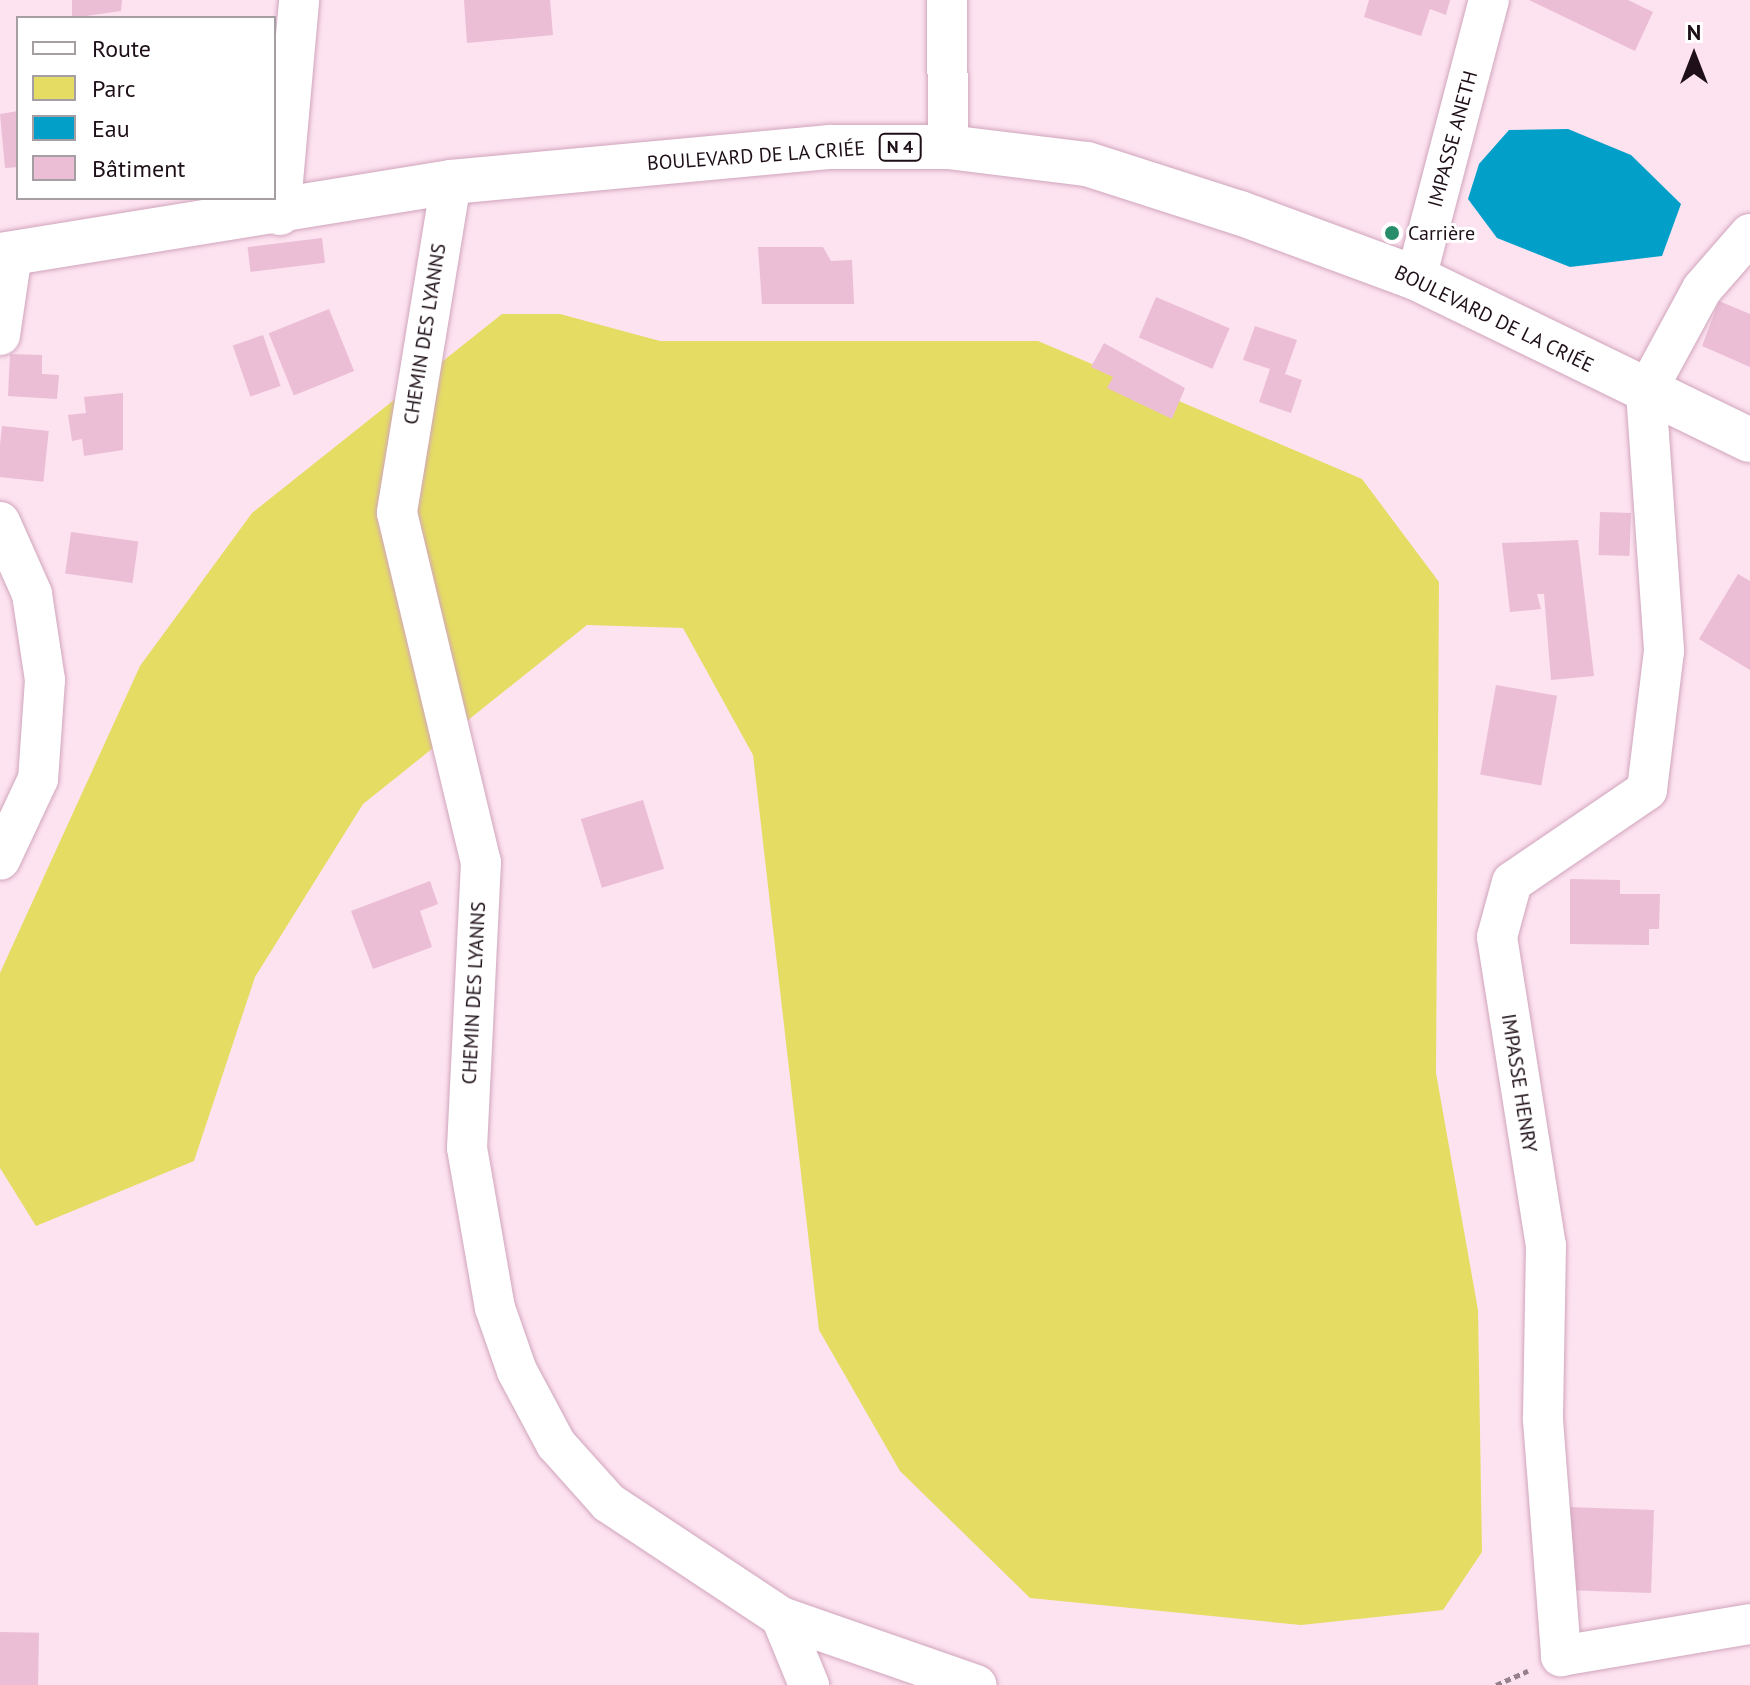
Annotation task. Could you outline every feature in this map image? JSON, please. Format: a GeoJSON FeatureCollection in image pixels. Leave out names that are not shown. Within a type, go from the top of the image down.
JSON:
{"type":"FeatureCollection","features":[{"type":"Feature","properties":{"kind":"main road","name":"BOULEVARD DE LA CRIÉE"},"geometry":{"type":"LineString","coordinates":[[6,255],[280,215],[451,182],[830,147],[948,147],[1087,164],[1416,278],[1750,440]]}},
{"type":"Feature","properties":{"kind":"street"},"geometry":{"type":"LineString","coordinates":[[280,215],[299,0]]}},
{"type":"Feature","properties":{"kind":"street"},"geometry":{"type":"LineString","coordinates":[[947,0],[948,147]]}},
{"type":"Feature","properties":{"kind":"street","name":"IMPASSE ANETH"},"geometry":{"type":"LineString","coordinates":[[1416,278],[1489,0]]}},
{"type":"Feature","properties":{"kind":"street","name":"CHEMIN DES LYANNS"},"geometry":{"type":"LineString","coordinates":[[451,182],[397,513],[481,862],[467,1148],[495,1308],[517,1371],[556,1444],[609,1503],[781,1617],[976,1685]]}},
{"type":"Feature","properties":{"kind":"street"},"geometry":{"type":"LineString","coordinates":[[1646,392],[1702,289],[1750,234]]}},
{"type":"Feature","properties":{"kind":"street"},"geometry":{"type":"LineString","coordinates":[[0,335],[6,255]]}},
{"type":"Feature","properties":{"kind":"street","name":"IMPASSE HENRY"},"geometry":{"type":"LineString","coordinates":[[1646,392],[1664,651],[1647,790],[1512,882],[1497,937],[1546,1245],[1543,1420],[1561,1656],[1750,1624]]}},
{"type":"Feature","properties":{"kind":"street"},"geometry":{"type":"LineString","coordinates":[[0,522],[32,594],[45,680],[38,779],[0,860]]}},
{"type":"Feature","properties":{"kind":"street"},"geometry":{"type":"LineString","coordinates":[[781,1617],[809,1685]]}},
{"type":"Feature","properties":{"kind":"green space"},"geometry":{"type":"Polygon","coordinates":[[[502,314],[560,314],[660,341],[1038,341],[1362,479],[1439,582],[1436,1073],[1478,1310],[1482,1552],[1443,1610],[1301,1625],[1030,1598],[900,1471],[819,1330],[753,755],[683,628],[587,625],[363,804],[255,977],[194,1161],[36,1226],[0,1168],[0,973],[140,666],[252,513],[502,314]]]}},
{"type":"Feature","properties":{"kind":"water"},"geometry":{"type":"Polygon","coordinates":[[[1568,129],[1631,155],[1681,204],[1662,256],[1570,267],[1497,238],[1468,199],[1479,164],[1509,130],[1568,129]]]}},
{"type":"Feature","properties":{"kind":"building"},"geometry":{"type":"Polygon","coordinates":[[[72,0],[122,0],[121,11],[72,16],[72,0]]]}},
{"type":"Feature","properties":{"kind":"building"},"geometry":{"type":"Polygon","coordinates":[[[464,0],[550,0],[553,35],[467,43],[464,0]]]}},
{"type":"Feature","properties":{"kind":"building"},"geometry":{"type":"Polygon","coordinates":[[[1369,0],[1450,0],[1446,15],[1430,9],[1421,36],[1364,17],[1369,0]]]}},
{"type":"Feature","properties":{"kind":"building"},"geometry":{"type":"Polygon","coordinates":[[[1529,0],[1628,0],[1653,12],[1635,51],[1529,0]]]}},
{"type":"Feature","properties":{"kind":"building"},"geometry":{"type":"Polygon","coordinates":[[[16,111],[16,167],[5,168],[0,114],[16,111]]]}},
{"type":"Feature","properties":{"kind":"building"},"geometry":{"type":"Polygon","coordinates":[[[322,238],[325,263],[251,272],[248,247],[322,238]]]}},
{"type":"Feature","properties":{"kind":"building"},"geometry":{"type":"Polygon","coordinates":[[[758,247],[823,247],[831,261],[852,260],[854,304],[762,304],[758,247]]]}},
{"type":"Feature","properties":{"kind":"building"},"geometry":{"type":"Polygon","coordinates":[[[1156,297],[1230,328],[1212,369],[1139,338],[1156,297]]]}},
{"type":"Feature","properties":{"kind":"building"},"geometry":{"type":"Polygon","coordinates":[[[1719,301],[1750,314],[1750,367],[1702,346],[1719,301]]]}},
{"type":"Feature","properties":{"kind":"building"},"geometry":{"type":"Polygon","coordinates":[[[329,309],[354,371],[294,395],[269,333],[329,309]]]}},
{"type":"Feature","properties":{"kind":"building"},"geometry":{"type":"Polygon","coordinates":[[[1255,326],[1297,340],[1285,374],[1302,380],[1291,413],[1259,402],[1270,369],[1243,360],[1255,326]]]}},
{"type":"Feature","properties":{"kind":"building"},"geometry":{"type":"Polygon","coordinates":[[[263,335],[281,386],[250,396],[233,345],[263,335]]]}},
{"type":"Feature","properties":{"kind":"building"},"geometry":{"type":"Polygon","coordinates":[[[1104,343],[1185,388],[1172,419],[1107,388],[1113,377],[1091,367],[1104,343]]]}},
{"type":"Feature","properties":{"kind":"building"},"geometry":{"type":"Polygon","coordinates":[[[10,354],[42,355],[42,374],[59,375],[57,399],[8,396],[10,354]]]}},
{"type":"Feature","properties":{"kind":"building"},"geometry":{"type":"Polygon","coordinates":[[[123,393],[123,450],[84,456],[82,439],[72,441],[68,415],[86,413],[84,397],[123,393]]]}},
{"type":"Feature","properties":{"kind":"building"},"geometry":{"type":"Polygon","coordinates":[[[2,426],[49,431],[43,482],[0,477],[2,426]]]}},
{"type":"Feature","properties":{"kind":"building"},"geometry":{"type":"Polygon","coordinates":[[[1600,512],[1631,513],[1629,556],[1598,555],[1600,512]]]}},
{"type":"Feature","properties":{"kind":"building"},"geometry":{"type":"Polygon","coordinates":[[[71,532],[138,541],[132,583],[65,574],[71,532]]]}},
{"type":"Feature","properties":{"kind":"building"},"geometry":{"type":"Polygon","coordinates":[[[1578,540],[1594,676],[1551,680],[1544,594],[1537,594],[1541,609],[1510,612],[1502,543],[1578,540]]]}},
{"type":"Feature","properties":{"kind":"building"},"geometry":{"type":"Polygon","coordinates":[[[1738,574],[1750,581],[1750,670],[1699,639],[1738,574]]]}},
{"type":"Feature","properties":{"kind":"building"},"geometry":{"type":"Polygon","coordinates":[[[1496,685],[1557,696],[1541,785],[1480,775],[1496,685]]]}},
{"type":"Feature","properties":{"kind":"building"},"geometry":{"type":"Polygon","coordinates":[[[643,800],[664,869],[602,888],[581,819],[643,800]]]}},
{"type":"Feature","properties":{"kind":"building"},"geometry":{"type":"Polygon","coordinates":[[[1570,879],[1620,880],[1620,894],[1660,894],[1659,929],[1649,929],[1649,945],[1570,944],[1570,879]]]}},
{"type":"Feature","properties":{"kind":"building"},"geometry":{"type":"Polygon","coordinates":[[[430,881],[438,904],[420,911],[432,947],[373,969],[351,911],[430,881]]]}},
{"type":"Feature","properties":{"kind":"building"},"geometry":{"type":"Polygon","coordinates":[[[1567,1507],[1654,1510],[1651,1593],[1564,1590],[1567,1507]]]}},
{"type":"Feature","properties":{"kind":"building"},"geometry":{"type":"Polygon","coordinates":[[[0,1632],[39,1633],[38,1685],[0,1685],[0,1632]]]}},
{"type":"Feature","properties":{"kind":"place","name":"Carrière"},"geometry":{"type":"Point","coordinates":[1392,233]}}]}
